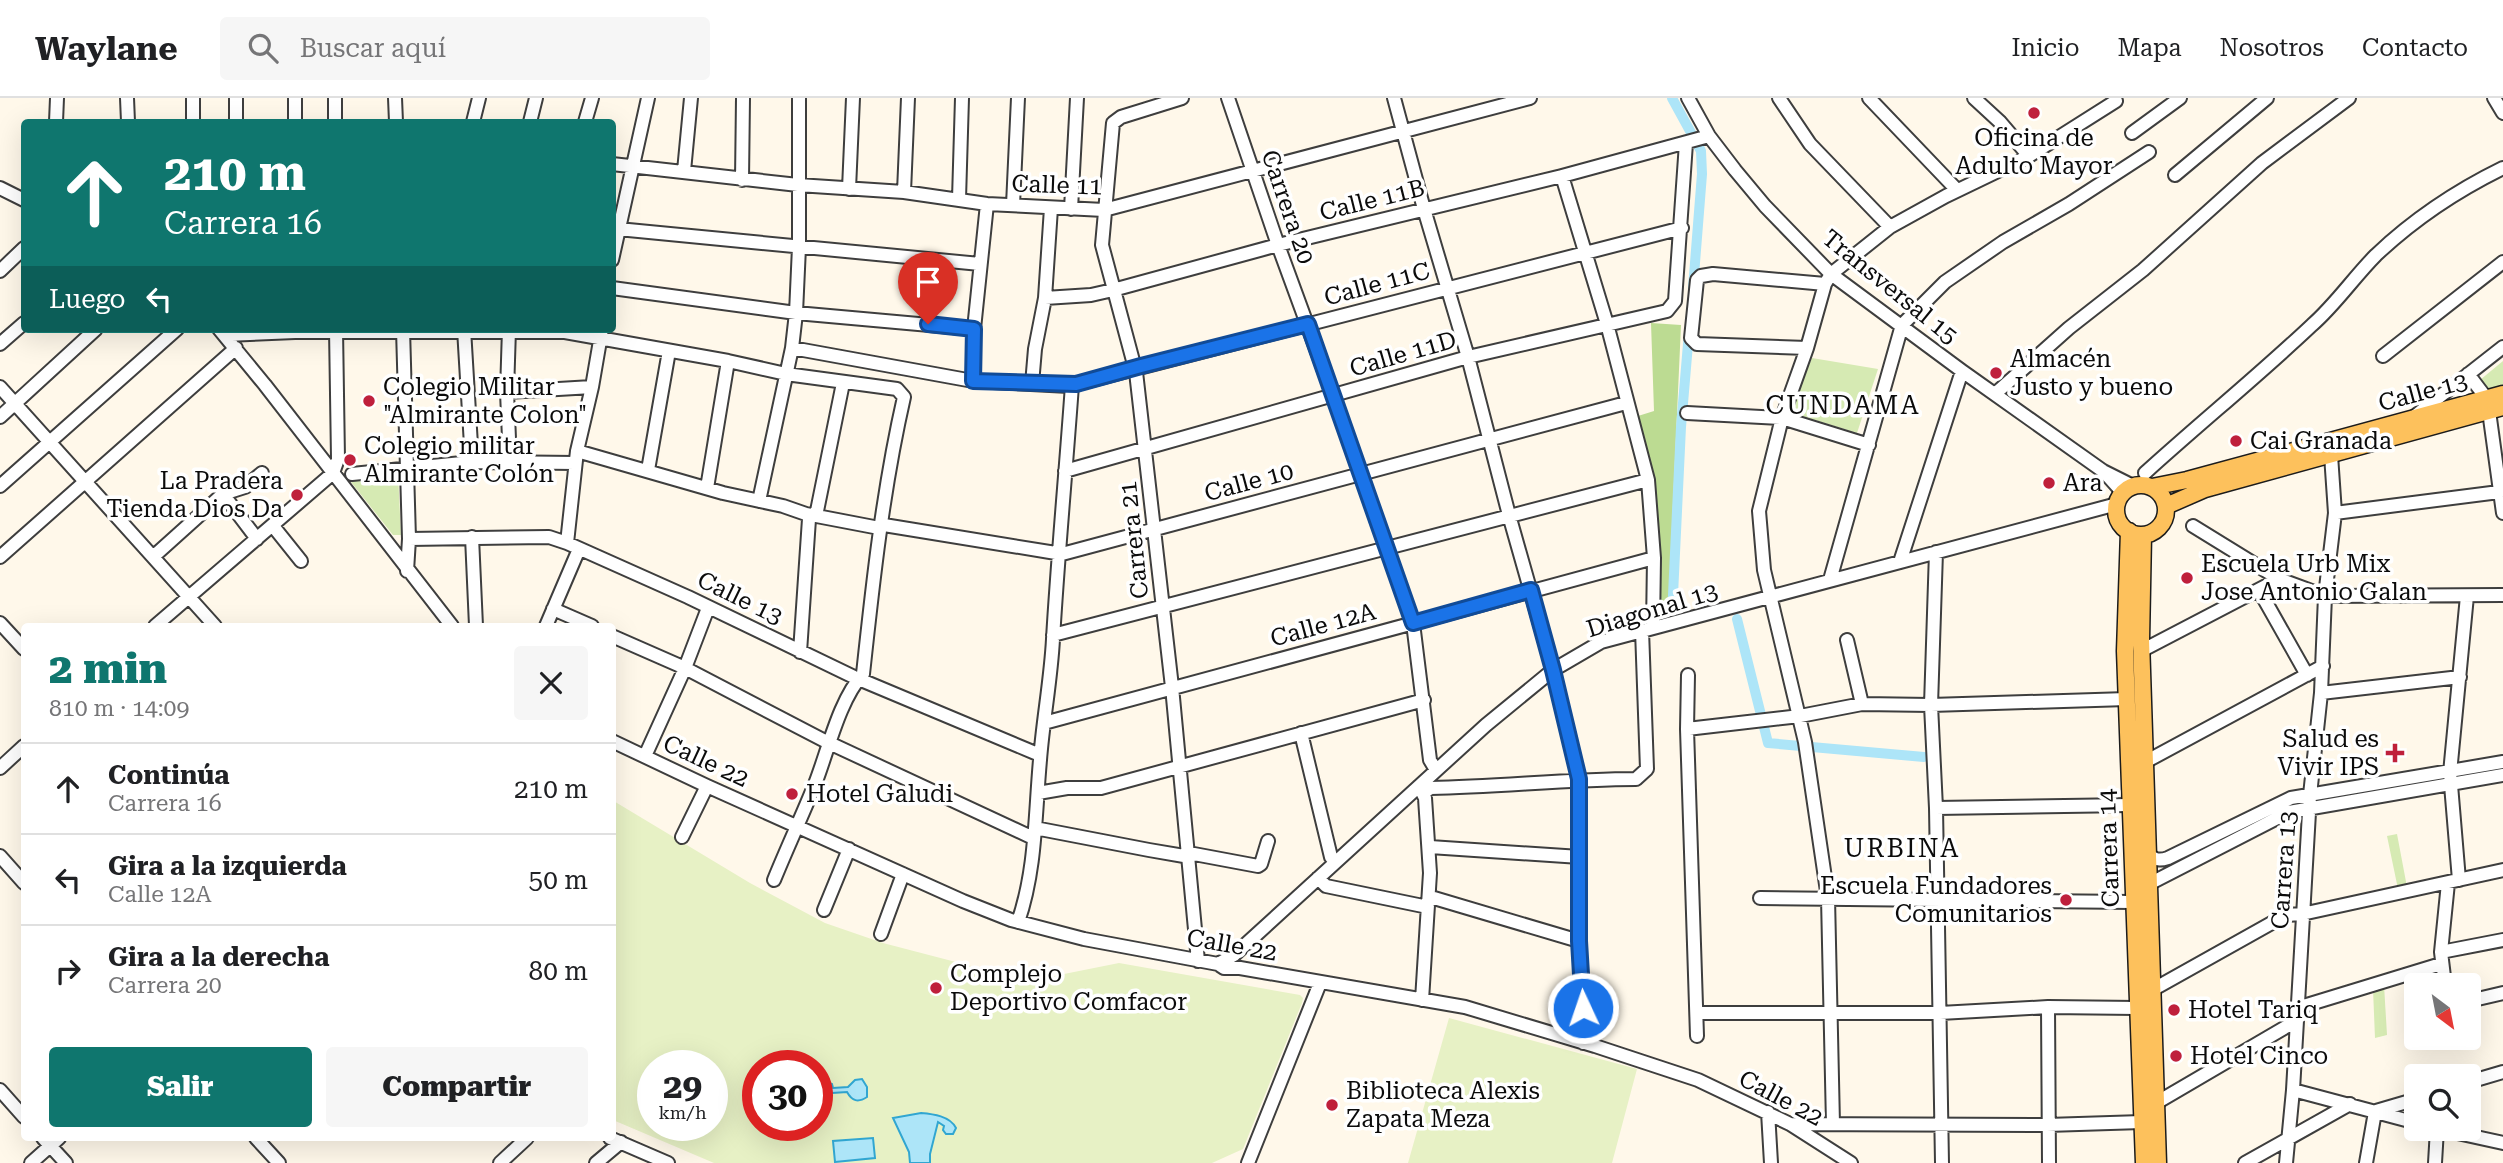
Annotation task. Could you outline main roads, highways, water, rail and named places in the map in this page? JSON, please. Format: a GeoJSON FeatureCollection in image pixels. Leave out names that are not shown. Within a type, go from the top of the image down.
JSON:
{"type":"FeatureCollection","features":[{"type":"Feature","properties":{"kind":"main road","name":"Calle 13"},"geometry":{"type":"LineString","coordinates":[[2166,506],[2205,489],[2331,455],[2493,406],[2503,394]]}},
{"type":"Feature","properties":{"kind":"main road","name":"Calle 13"},"geometry":{"type":"LineString","coordinates":[[2148,480],[2187,480],[2410,420],[2493,406]]}},
{"type":"Feature","properties":{"kind":"main road"},"geometry":{"type":"LineString","coordinates":[[2148,480],[2163,496],[2166,513],[2161,526],[2149,533],[2136,533],[2118,520],[2124,494],[2148,480]]}},
{"type":"Feature","properties":{"kind":"main road","name":"Carrera 14"},"geometry":{"type":"LineString","coordinates":[[2136,533],[2158,1163]]}},
{"type":"Feature","properties":{"kind":"main road","name":"Carrera 14"},"geometry":{"type":"LineString","coordinates":[[2136,533],[2126,601],[2127,699],[2144,1163]]}},
{"type":"Feature","properties":{"kind":"water"},"geometry":{"type":"Polygon","coordinates":[[[862,1079],[867,1087],[867,1097],[853,1099],[847,1092],[833,1093],[833,1088],[848,1087],[855,1080],[862,1079]]]}},
{"type":"Feature","properties":{"kind":"water"},"geometry":{"type":"Polygon","coordinates":[[[921,1113],[945,1118],[956,1128],[953,1134],[946,1134],[944,1126],[938,1122],[930,1163],[910,1163],[909,1152],[893,1118],[921,1113]]]}},
{"type":"Feature","properties":{"kind":"water"},"geometry":{"type":"Polygon","coordinates":[[[873,1138],[875,1158],[835,1162],[833,1141],[873,1138]]]}},
{"type":"Feature","properties":{"kind":"waterway"},"geometry":{"type":"LineString","coordinates":[[1672,98],[1701,151],[1702,174],[1693,288]]}},
{"type":"Feature","properties":{"kind":"waterway"},"geometry":{"type":"LineString","coordinates":[[1672,616],[1681,427],[1689,332]]}},
{"type":"Feature","properties":{"kind":"waterway"},"geometry":{"type":"LineString","coordinates":[[1737,619],[1768,743],[1924,757]]}},
{"type":"Feature","properties":{"kind":"place","name":"Oficina de Adulto Mayor"},"geometry":{"type":"Point","coordinates":[2034,113]}},
{"type":"Feature","properties":{"kind":"place","name":"Almacén Justo y bueno"},"geometry":{"type":"Point","coordinates":[1996,373]}},
{"type":"Feature","properties":{"kind":"place","name":"Colegio Militar \"Almirante Colon\""},"geometry":{"type":"Point","coordinates":[369,401]}},
{"type":"Feature","properties":{"kind":"place","name":"Cai Granada"},"geometry":{"type":"Point","coordinates":[2236,441]}},
{"type":"Feature","properties":{"kind":"place","name":"Colegio militar Almirante Colón"},"geometry":{"type":"Point","coordinates":[350,460]}},
{"type":"Feature","properties":{"kind":"place","name":"Ara"},"geometry":{"type":"Point","coordinates":[2049,483]}},
{"type":"Feature","properties":{"kind":"place","name":"La Pradera Tienda Dios Da"},"geometry":{"type":"Point","coordinates":[297,495]}},
{"type":"Feature","properties":{"kind":"place","name":"Escuela Urb Mix Jose Antonio Galan"},"geometry":{"type":"Point","coordinates":[2187,578]}},
{"type":"Feature","properties":{"kind":"place","name":"Salud es Vivir IPS"},"geometry":{"type":"Point","coordinates":[2395,753]}},
{"type":"Feature","properties":{"kind":"place","name":"Hotel Galudi"},"geometry":{"type":"Point","coordinates":[792,794]}},
{"type":"Feature","properties":{"kind":"place","name":"Escuela Fundadores Comunitarios"},"geometry":{"type":"Point","coordinates":[2066,900]}},
{"type":"Feature","properties":{"kind":"place","name":"Complejo Deportivo Comfacor"},"geometry":{"type":"Point","coordinates":[936,988]}},
{"type":"Feature","properties":{"kind":"place","name":"Hotel Tariq"},"geometry":{"type":"Point","coordinates":[2174,1010]}},
{"type":"Feature","properties":{"kind":"place","name":"Hotel Cinco"},"geometry":{"type":"Point","coordinates":[2176,1056]}},
{"type":"Feature","properties":{"kind":"place","name":"Biblioteca Alexis Zapata Meza"},"geometry":{"type":"Point","coordinates":[1332,1105]}},
{"type":"Feature","properties":{"kind":"district","name":"CUNDAMA"},"geometry":{"type":"Point","coordinates":[1843,405]}},
{"type":"Feature","properties":{"kind":"district","name":"URBINA"},"geometry":{"type":"Point","coordinates":[1902,848]}}]}
